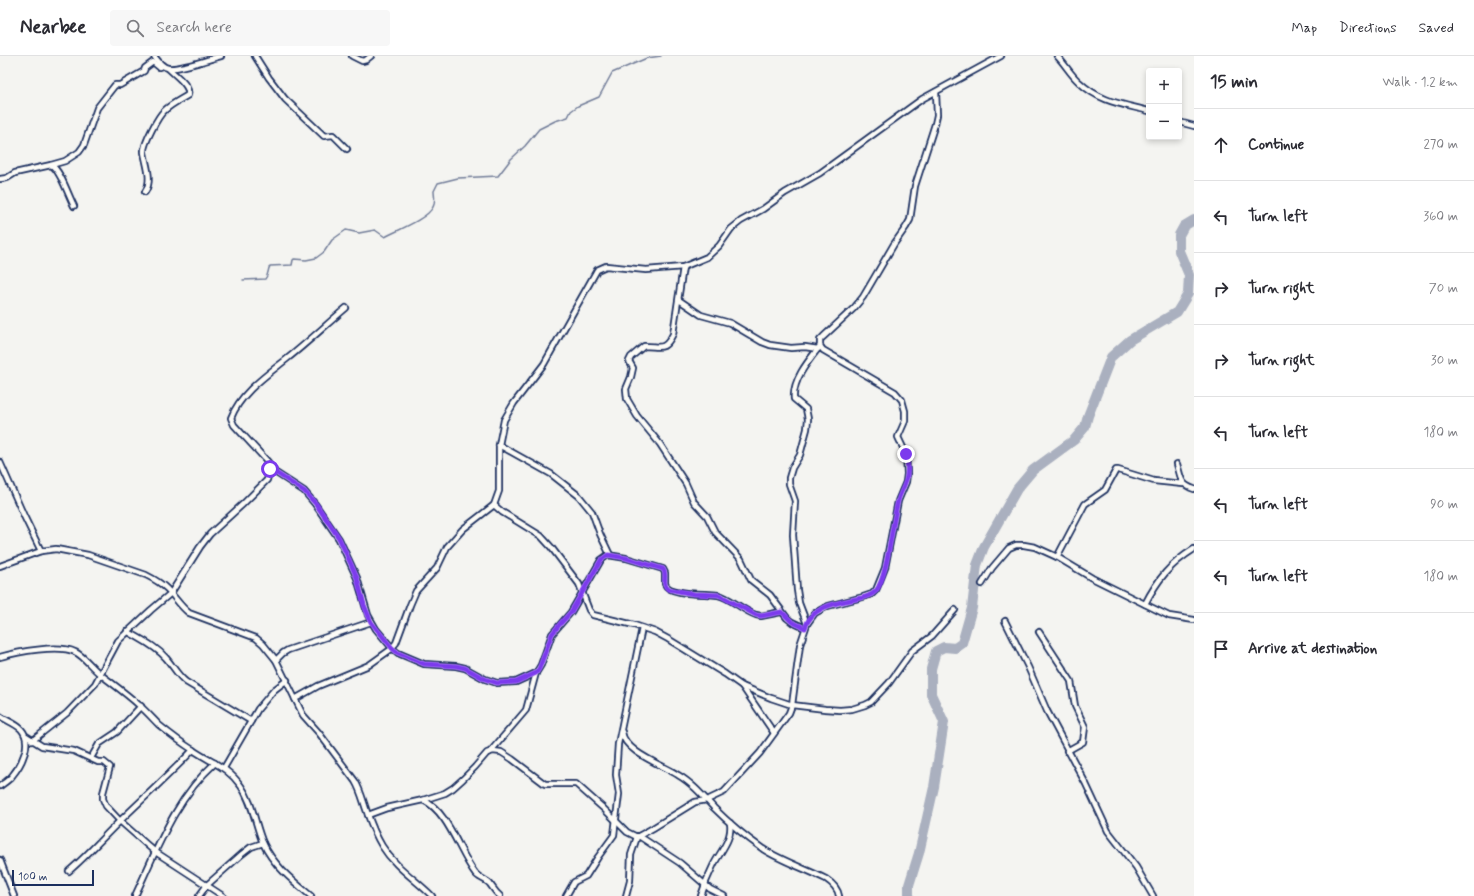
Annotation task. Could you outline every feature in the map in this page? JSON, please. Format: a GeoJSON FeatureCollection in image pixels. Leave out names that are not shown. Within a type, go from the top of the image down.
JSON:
{"type":"FeatureCollection","features":[{"type":"Feature","properties":{"kind":"street"},"geometry":{"type":"LineString","coordinates":[[154,56],[162,66]]}},
{"type":"Feature","properties":{"kind":"street"},"geometry":{"type":"LineString","coordinates":[[169,69],[221,56]]}},
{"type":"Feature","properties":{"kind":"street"},"geometry":{"type":"LineString","coordinates":[[255,56],[275,88],[289,103],[313,125],[317,131],[324,136],[333,135],[347,149]]}},
{"type":"Feature","properties":{"kind":"street"},"geometry":{"type":"LineString","coordinates":[[352,56],[362,62],[371,56]]}},
{"type":"Feature","properties":{"kind":"street"},"geometry":{"type":"LineString","coordinates":[[295,699],[318,686],[369,665],[392,648],[396,643],[416,591],[437,568],[447,547],[463,529],[494,505],[498,491],[499,445],[504,420],[509,410],[544,364],[597,270],[606,266],[646,270],[683,267],[707,257],[719,246],[731,229],[741,221],[820,173],[915,103],[1001,56]]}},
{"type":"Feature","properties":{"kind":"street"},"geometry":{"type":"LineString","coordinates":[[1057,56],[1078,81],[1096,96],[1105,101],[1146,110]]}},
{"type":"Feature","properties":{"kind":"street"},"geometry":{"type":"LineString","coordinates":[[0,179],[7,178],[16,173],[65,161],[79,152],[84,145],[97,108],[115,85],[120,85],[144,71],[144,68],[153,62],[159,67],[162,66],[169,69],[188,88],[189,93],[186,97],[163,112],[150,134],[144,152],[149,179],[149,186],[145,192]]}},
{"type":"Feature","properties":{"kind":"street"},"geometry":{"type":"LineString","coordinates":[[806,626],[799,603],[797,590],[794,535],[795,501],[789,484],[789,478],[792,468],[800,455],[808,426],[807,412],[804,407],[794,399],[794,392],[803,370],[819,347],[820,340],[832,327],[850,312],[863,297],[890,249],[910,220],[915,186],[937,115],[936,92]]}},
{"type":"Feature","properties":{"kind":"street"},"geometry":{"type":"LineString","coordinates":[[1182,123],[1194,126]]}},
{"type":"Feature","properties":{"kind":"street"},"geometry":{"type":"LineString","coordinates":[[51,164],[54,166],[59,175],[74,206]]}},
{"type":"Feature","properties":{"kind":"street"},"geometry":{"type":"LineString","coordinates":[[683,267],[674,329],[670,341],[660,347],[655,348],[644,346],[631,356],[629,361],[633,368],[631,377],[626,386],[627,399],[637,416],[660,444],[686,484],[694,502],[707,516],[715,532],[737,554],[744,564],[751,580],[770,595],[782,612],[792,622],[806,626]]}},
{"type":"Feature","properties":{"kind":"street"},"geometry":{"type":"LineString","coordinates":[[626,896],[630,881],[631,855],[638,837],[695,802],[707,800],[724,792],[760,753],[789,713],[792,705],[800,645],[806,626],[815,613],[828,606],[872,594],[876,590],[886,564],[898,502],[906,482],[908,470],[906,454],[898,437],[905,421],[904,406],[899,396],[888,387],[819,347],[791,348],[770,345],[730,324],[701,315],[679,300]]}},
{"type":"Feature","properties":{"kind":"street"},"geometry":{"type":"LineString","coordinates":[[32,741],[67,713],[95,684],[118,641],[171,593],[200,547],[224,520],[267,480],[270,469],[268,462],[234,425],[231,418],[234,410],[266,374],[346,308]]}},
{"type":"Feature","properties":{"kind":"street"},"geometry":{"type":"LineString","coordinates":[[499,445],[551,474],[579,496],[592,512],[610,555]]}},
{"type":"Feature","properties":{"kind":"street"},"geometry":{"type":"LineString","coordinates":[[0,462],[41,551]]}},
{"type":"Feature","properties":{"kind":"street"},"geometry":{"type":"LineString","coordinates":[[1177,464],[1183,484]]}},
{"type":"Feature","properties":{"kind":"street"},"geometry":{"type":"LineString","coordinates":[[270,469],[304,491],[316,504],[339,538],[357,578],[364,605],[371,622],[392,648],[408,658],[424,664],[465,668],[485,679],[497,683],[516,682],[536,673]]}},
{"type":"Feature","properties":{"kind":"street"},"geometry":{"type":"LineString","coordinates":[[1056,557],[1085,504],[1105,490],[1116,470],[1154,481],[1183,484],[1194,490]]}},
{"type":"Feature","properties":{"kind":"street"},"geometry":{"type":"LineString","coordinates":[[494,505],[502,512],[541,536],[551,547],[579,584],[583,591],[589,610],[593,615],[642,628],[668,639],[742,686],[792,705],[840,710],[852,709],[865,705],[889,683],[912,651],[932,636],[955,610]]}},
{"type":"Feature","properties":{"kind":"street"},"geometry":{"type":"LineString","coordinates":[[982,584],[992,568],[1009,548],[1016,545],[1024,545],[1035,547],[1056,557],[1092,578],[1169,616],[1194,620]]}},
{"type":"Feature","properties":{"kind":"street"},"geometry":{"type":"LineString","coordinates":[[0,566],[41,551],[56,549],[88,555],[146,575],[161,584],[171,593],[182,608],[256,638],[276,660],[303,715],[319,733],[355,781],[363,797],[368,815],[381,845],[398,867],[432,896]]}},
{"type":"Feature","properties":{"kind":"street"},"geometry":{"type":"LineString","coordinates":[[1146,604],[1159,580],[1170,566],[1194,549]]}},
{"type":"Feature","properties":{"kind":"street"},"geometry":{"type":"LineString","coordinates":[[368,815],[387,808],[423,800],[445,793],[453,788],[490,752],[526,710],[536,673],[541,665],[552,634],[571,612],[601,560],[605,556],[610,555],[626,558],[663,569],[665,573],[665,584],[668,589],[694,594],[719,595],[756,615],[761,616],[782,612]]}},
{"type":"Feature","properties":{"kind":"street"},"geometry":{"type":"LineString","coordinates":[[1005,621],[1028,667],[1047,712],[1086,784],[1108,831],[1136,867],[1153,896]]}},
{"type":"Feature","properties":{"kind":"street"},"geometry":{"type":"LineString","coordinates":[[276,660],[288,650],[371,622]]}},
{"type":"Feature","properties":{"kind":"street"},"geometry":{"type":"LineString","coordinates":[[566,896],[574,882],[586,876],[614,835],[619,794],[616,775],[618,744],[642,628]]}},
{"type":"Feature","properties":{"kind":"street"},"geometry":{"type":"LineString","coordinates":[[127,632],[159,650],[166,657],[180,678],[251,721]]}},
{"type":"Feature","properties":{"kind":"street"},"geometry":{"type":"LineString","coordinates":[[1040,632],[1070,680],[1075,706],[1084,724],[1083,742],[1067,751]]}},
{"type":"Feature","properties":{"kind":"street"},"geometry":{"type":"LineString","coordinates":[[0,657],[30,651],[64,649],[74,651],[78,654],[140,706],[160,725],[193,750],[224,768],[233,776],[250,802],[263,843],[275,862],[285,874],[311,896]]}},
{"type":"Feature","properties":{"kind":"street"},"geometry":{"type":"LineString","coordinates":[[224,768],[265,699],[287,680]]}},
{"type":"Feature","properties":{"kind":"street"},"geometry":{"type":"LineString","coordinates":[[742,686],[774,734]]}},
{"type":"Feature","properties":{"kind":"street"},"geometry":{"type":"LineString","coordinates":[[91,758],[99,744],[117,732],[140,706]]}},
{"type":"Feature","properties":{"kind":"street"},"geometry":{"type":"LineString","coordinates":[[0,716],[15,724],[32,741],[42,746],[74,751],[98,762],[104,762],[110,767],[103,793],[103,799],[106,806],[154,851],[224,896]]}},
{"type":"Feature","properties":{"kind":"street"},"geometry":{"type":"LineString","coordinates":[[622,730],[624,739],[631,747],[655,763],[682,777],[730,823],[772,854],[826,879],[835,887],[839,896]]}},
{"type":"Feature","properties":{"kind":"street"},"geometry":{"type":"LineString","coordinates":[[0,786],[12,776],[24,755],[27,744],[26,736]]}},
{"type":"Feature","properties":{"kind":"street"},"geometry":{"type":"LineString","coordinates":[[69,871],[94,849],[120,820],[163,782],[193,750]]}},
{"type":"Feature","properties":{"kind":"street"},"geometry":{"type":"LineString","coordinates":[[490,752],[493,750],[501,752],[545,784],[576,784],[627,832],[638,837],[680,863],[705,885],[724,896]]}},
{"type":"Feature","properties":{"kind":"street"},"geometry":{"type":"LineString","coordinates":[[135,896],[154,851],[184,798],[215,763]]}},
{"type":"Feature","properties":{"kind":"street"},"geometry":{"type":"LineString","coordinates":[[423,800],[430,803],[440,812],[476,875],[490,884],[494,892],[500,896]]}},
{"type":"Feature","properties":{"kind":"street"},"geometry":{"type":"LineString","coordinates":[[701,896],[712,867],[728,839],[731,830],[730,823]]}},
{"type":"Feature","properties":{"kind":"street"},"geometry":{"type":"LineString","coordinates":[[199,896],[207,886],[247,850],[263,843]]}},
{"type":"Feature","properties":{"kind":"street"},"geometry":{"type":"LineString","coordinates":[[0,860],[14,896]]}},
{"type":"Feature","properties":{"kind":"waterway"},"geometry":{"type":"LineString","coordinates":[[243,280],[265,279],[270,266],[292,265],[294,259],[306,260],[316,258],[324,252],[332,240],[346,230],[359,233],[375,230],[385,237],[412,224],[425,216],[433,207],[435,201],[434,191],[438,183],[458,178],[498,176],[511,159],[525,146],[539,129],[555,121],[568,117],[571,111],[578,106],[599,97],[612,73],[647,58],[661,56]]}},
{"type":"Feature","properties":{"kind":"waterway"},"geometry":{"type":"LineString","coordinates":[[909,896],[909,885],[919,853],[934,787],[944,722],[931,694],[931,669],[936,651],[944,647],[955,648],[962,643],[972,608],[977,565],[984,547],[1017,489],[1033,470],[1074,440],[1085,427],[1111,357],[1130,340],[1177,312],[1188,294],[1189,275],[1179,251],[1179,235],[1184,226],[1194,220]]}},
{"type":"Feature","properties":{"kind":"route"},"geometry":{"type":"LineString","coordinates":[[270,469],[304,491],[316,504],[339,538],[357,578],[364,605],[371,622],[392,648],[398,653],[424,664],[465,668],[485,679],[497,683],[508,684],[536,673],[541,665],[552,634],[571,612],[601,560],[608,555],[642,562],[663,569],[665,573],[665,584],[668,589],[694,594],[719,595],[756,615],[761,616],[782,612],[792,622],[805,628],[815,613],[828,606],[872,594],[876,590],[885,568],[898,502],[906,482],[908,466],[906,454]]}}]}
